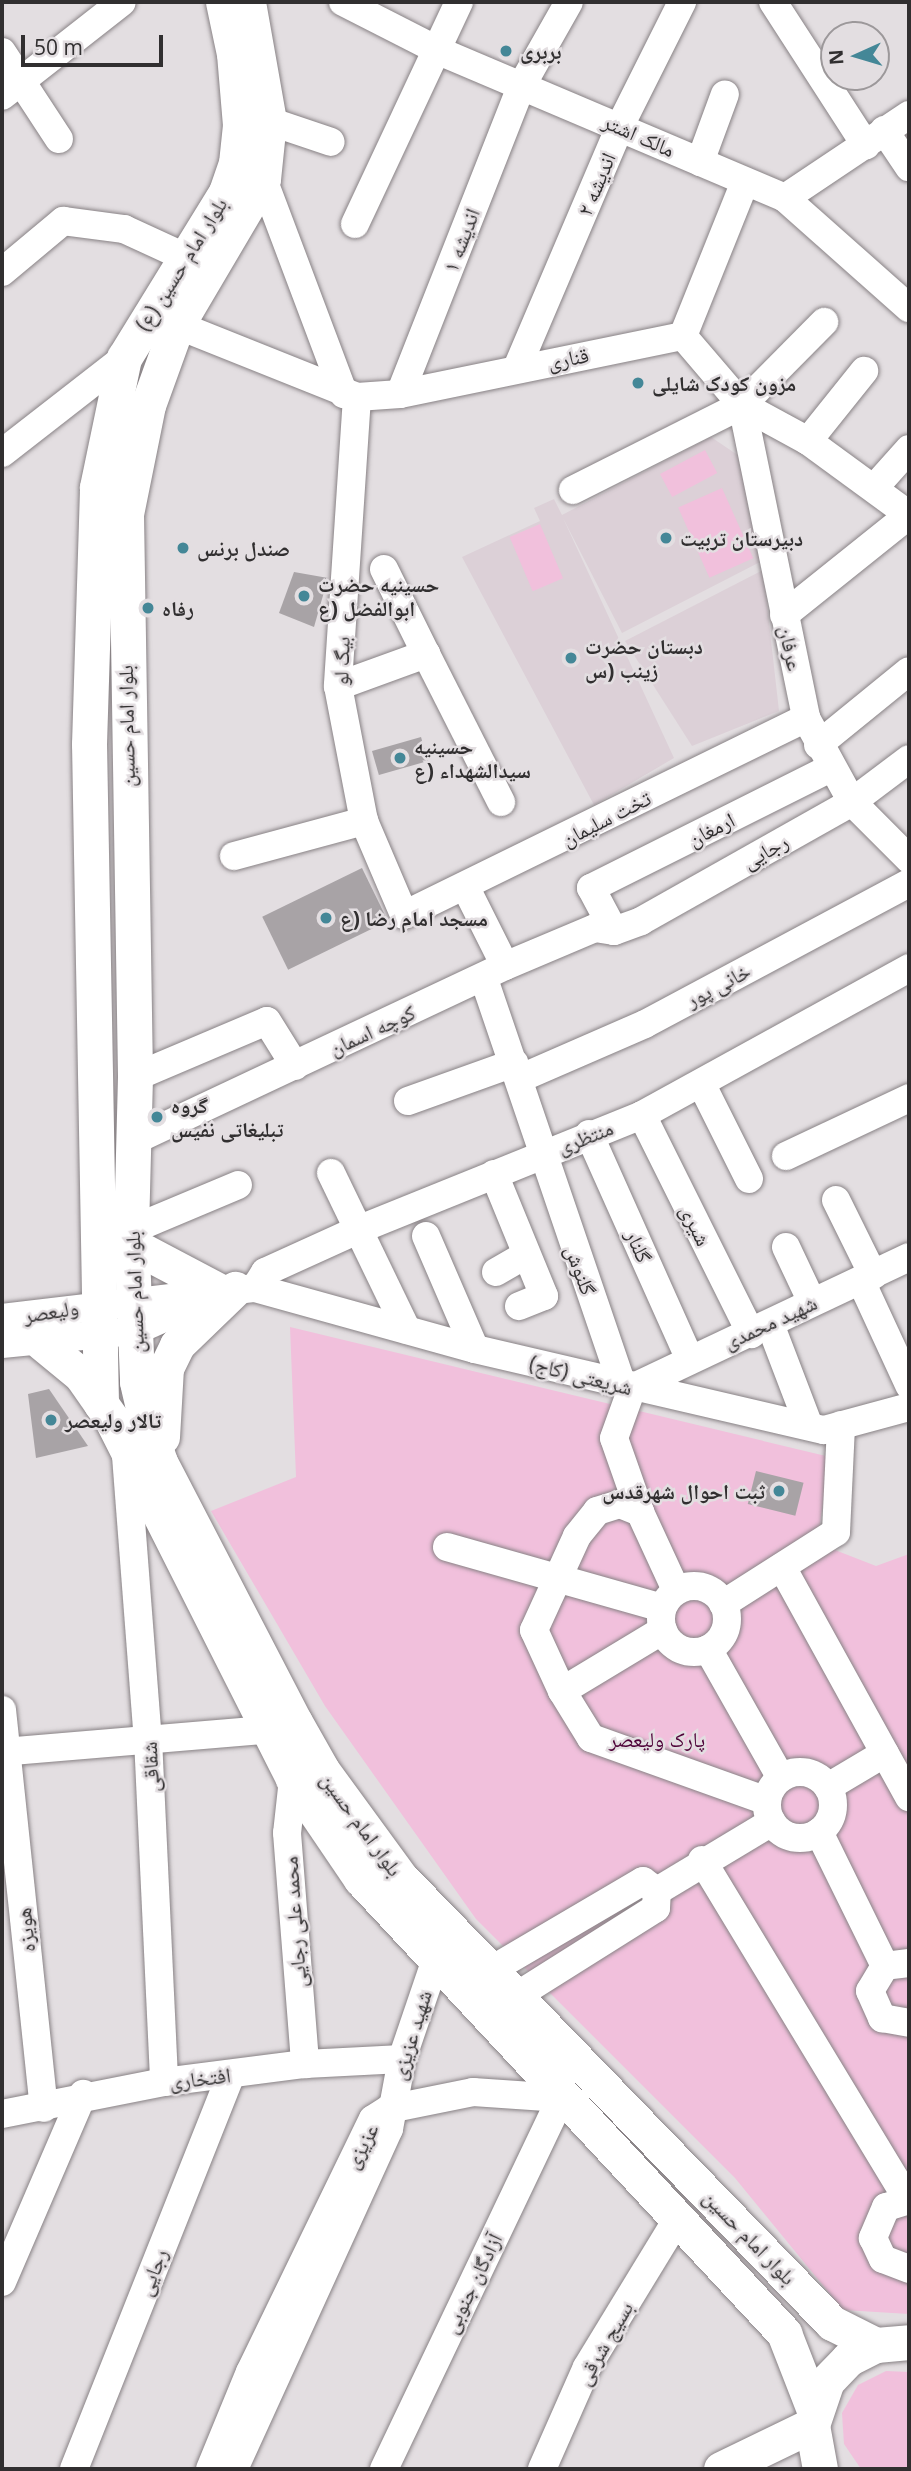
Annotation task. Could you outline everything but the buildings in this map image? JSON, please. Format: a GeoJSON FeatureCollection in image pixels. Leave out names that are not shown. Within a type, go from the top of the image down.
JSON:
{"type":"FeatureCollection","features":[{"type":"Feature","properties":{"kind":"main road","name":"بلوار امام حسین"},"geometry":{"type":"LineString","coordinates":[[243,3],[269,121],[263,179],[177,325],[148,405],[126,514],[126,744],[135,1077],[131,1238],[123,1311],[101,1338],[101,1404],[293,1779],[361,1879],[561,2098],[783,2333],[813,2417],[820,2469]]}},
{"type":"Feature","properties":{"kind":"main road","name":"بلوار امام حسین (ع)"},"geometry":{"type":"LineString","coordinates":[[124,358],[226,192],[236,163],[235,66],[243,3]]}},
{"type":"Feature","properties":{"kind":"main road","name":"بلوار امام حسین"},"geometry":{"type":"LineString","coordinates":[[124,358],[97,487],[89,744],[123,1311],[137,1382],[160,1462],[322,1770],[400,1877],[493,1969],[832,2323],[893,2344]]}},
{"type":"Feature","properties":{"kind":"main road"},"geometry":{"type":"LineString","coordinates":[[89,744],[126,744]]}},
{"type":"Feature","properties":{"kind":"main road"},"geometry":{"type":"LineString","coordinates":[[131,1238],[237,1290],[197,1321],[166,1368],[160,1462]]}},
{"type":"Feature","properties":{"kind":"main road"},"geometry":{"type":"LineString","coordinates":[[40,1328],[101,1404]]}},
{"type":"Feature","properties":{"kind":"main road"},"geometry":{"type":"LineString","coordinates":[[791,2351],[816,2343],[832,2323]]}},
{"type":"Feature","properties":{"kind":"main road"},"geometry":{"type":"LineString","coordinates":[[721,2469],[784,2457],[813,2417],[827,2381],[849,2359],[893,2344]]}},
{"type":"Feature","properties":{"kind":"street"},"geometry":{"type":"LineString","coordinates":[[12,88],[122,2]]}},
{"type":"Feature","properties":{"kind":"street","name":"مالک اشتر"},"geometry":{"type":"LineString","coordinates":[[343,2],[439,51],[785,198],[909,308]]}},
{"type":"Feature","properties":{"kind":"street"},"geometry":{"type":"LineString","coordinates":[[355,224],[439,51],[459,2]]}},
{"type":"Feature","properties":{"kind":"street","name":"اندیشه ۱"},"geometry":{"type":"LineString","coordinates":[[400,394],[522,85],[569,2]]}},
{"type":"Feature","properties":{"kind":"street","name":"اندیشه ۲"},"geometry":{"type":"LineString","coordinates":[[517,368],[620,126],[682,2]]}},
{"type":"Feature","properties":{"kind":"street"},"geometry":{"type":"LineString","coordinates":[[773,2],[875,138],[909,167]]}},
{"type":"Feature","properties":{"kind":"street"},"geometry":{"type":"LineString","coordinates":[[2,52],[12,88],[59,139]]}},
{"type":"Feature","properties":{"kind":"street"},"geometry":{"type":"LineString","coordinates":[[700,162],[725,94]]}},
{"type":"Feature","properties":{"kind":"street"},"geometry":{"type":"LineString","coordinates":[[785,198],[909,115]]}},
{"type":"Feature","properties":{"kind":"street"},"geometry":{"type":"LineString","coordinates":[[269,121],[331,142]]}},
{"type":"Feature","properties":{"kind":"street"},"geometry":{"type":"LineString","coordinates":[[263,179],[351,396]]}},
{"type":"Feature","properties":{"kind":"street"},"geometry":{"type":"LineString","coordinates":[[745,181],[683,336],[742,405],[808,441],[875,487],[909,515],[784,615]]}},
{"type":"Feature","properties":{"kind":"street"},"geometry":{"type":"LineString","coordinates":[[2,272],[63,221],[124,229],[185,257]]}},
{"type":"Feature","properties":{"kind":"street"},"geometry":{"type":"LineString","coordinates":[[573,490],[742,405],[824,322]]}},
{"type":"Feature","properties":{"kind":"street","name":"قناری"},"geometry":{"type":"LineString","coordinates":[[177,325],[351,396],[400,394],[683,336]]}},
{"type":"Feature","properties":{"kind":"street"},"geometry":{"type":"LineString","coordinates":[[2,453],[124,358]]}},
{"type":"Feature","properties":{"kind":"street"},"geometry":{"type":"LineString","coordinates":[[808,441],[864,371]]}},
{"type":"Feature","properties":{"kind":"street","name":"بیگ لو"},"geometry":{"type":"LineString","coordinates":[[351,396],[338,686],[363,821],[404,915]]}},
{"type":"Feature","properties":{"kind":"street","name":"عرفان"},"geometry":{"type":"LineString","coordinates":[[742,405],[806,718],[852,802],[909,859]]}},
{"type":"Feature","properties":{"kind":"street"},"geometry":{"type":"LineString","coordinates":[[875,487],[909,449]]}},
{"type":"Feature","properties":{"kind":"street"},"geometry":{"type":"LineString","coordinates":[[384,569],[501,803]]}},
{"type":"Feature","properties":{"kind":"street"},"geometry":{"type":"LineString","coordinates":[[338,686],[426,654]]}},
{"type":"Feature","properties":{"kind":"street","name":"ارمغان"},"geometry":{"type":"LineString","coordinates":[[614,931],[591,888],[825,757],[909,671]]}},
{"type":"Feature","properties":{"kind":"street","name":"تخت سلیمان"},"geometry":{"type":"LineString","coordinates":[[404,915],[466,888],[806,718]]}},
{"type":"Feature","properties":{"kind":"street","name":"رجایی"},"geometry":{"type":"LineString","coordinates":[[614,931],[852,802],[909,759]]}},
{"type":"Feature","properties":{"kind":"street"},"geometry":{"type":"LineString","coordinates":[[234,856],[363,821]]}},
{"type":"Feature","properties":{"kind":"street","name":"خانی پور"},"geometry":{"type":"LineString","coordinates":[[408,1101],[518,1070],[645,1024],[909,883]]}},
{"type":"Feature","properties":{"kind":"street"},"geometry":{"type":"LineString","coordinates":[[466,888],[494,973]]}},
{"type":"Feature","properties":{"kind":"street","name":"کوچه اسمان"},"geometry":{"type":"LineString","coordinates":[[133,1141],[595,928],[614,931]]}},
{"type":"Feature","properties":{"kind":"street","name":"منتظری"},"geometry":{"type":"LineString","coordinates":[[237,1290],[265,1272],[360,1229],[589,1134],[642,1115],[702,1085],[909,968]]}},
{"type":"Feature","properties":{"kind":"street","name":"گلنوش"},"geometry":{"type":"LineString","coordinates":[[494,973],[540,1155],[627,1386]]}},
{"type":"Feature","properties":{"kind":"street"},"geometry":{"type":"LineString","coordinates":[[135,1077],[267,1021],[295,1066]]}},
{"type":"Feature","properties":{"kind":"street"},"geometry":{"type":"LineString","coordinates":[[702,1085],[749,1179]]}},
{"type":"Feature","properties":{"kind":"street"},"geometry":{"type":"LineString","coordinates":[[786,1156],[909,1098]]}},
{"type":"Feature","properties":{"kind":"street","name":"شیری"},"geometry":{"type":"LineString","coordinates":[[642,1115],[761,1329],[809,1426]]}},
{"type":"Feature","properties":{"kind":"street","name":"گلنار"},"geometry":{"type":"LineString","coordinates":[[589,1134],[689,1358]]}},
{"type":"Feature","properties":{"kind":"street"},"geometry":{"type":"LineString","coordinates":[[331,1173],[407,1330]]}},
{"type":"Feature","properties":{"kind":"street"},"geometry":{"type":"LineString","coordinates":[[494,1174],[526,1255],[532,1301]]}},
{"type":"Feature","properties":{"kind":"street"},"geometry":{"type":"LineString","coordinates":[[131,1238],[238,1185]]}},
{"type":"Feature","properties":{"kind":"street"},"geometry":{"type":"LineString","coordinates":[[836,1200],[909,1385]]}},
{"type":"Feature","properties":{"kind":"street"},"geometry":{"type":"LineString","coordinates":[[426,1236],[475,1349]]}},
{"type":"Feature","properties":{"kind":"street"},"geometry":{"type":"LineString","coordinates":[[786,1247],[812,1303]]}},
{"type":"Feature","properties":{"kind":"street"},"geometry":{"type":"LineString","coordinates":[[496,1272],[526,1255]]}},
{"type":"Feature","properties":{"kind":"street","name":"شهید محمدی"},"geometry":{"type":"LineString","coordinates":[[627,1386],[761,1329],[909,1257]]}},
{"type":"Feature","properties":{"kind":"street","name":"ولیعصر"},"geometry":{"type":"LineString","coordinates":[[2,1344],[40,1328],[237,1290]]}},
{"type":"Feature","properties":{"kind":"street","name":"شریعتی (کاج)"},"geometry":{"type":"LineString","coordinates":[[237,1290],[627,1386],[824,1430],[909,1407]]}},
{"type":"Feature","properties":{"kind":"street","name":"ولیعصر"},"geometry":{"type":"LineString","coordinates":[[2,1318],[40,1328]]}},
{"type":"Feature","properties":{"kind":"street"},"geometry":{"type":"LineString","coordinates":[[40,1328],[101,1338]]}},
{"type":"Feature","properties":{"kind":"street"},"geometry":{"type":"LineString","coordinates":[[627,1386],[614,1438],[640,1512],[677,1647],[708,1649],[723,1634],[723,1604]]}},
{"type":"Feature","properties":{"kind":"street"},"geometry":{"type":"LineString","coordinates":[[723,1604],[836,1532],[841,1425]]}},
{"type":"Feature","properties":{"kind":"street","name":"شقاقی"},"geometry":{"type":"LineString","coordinates":[[126,1453],[148,1739],[164,2082]]}},
{"type":"Feature","properties":{"kind":"street"},"geometry":{"type":"LineString","coordinates":[[640,1512],[620,1504],[597,1511],[554,1581],[534,1630],[562,1691],[591,1738],[773,1800]]}},
{"type":"Feature","properties":{"kind":"street"},"geometry":{"type":"LineString","coordinates":[[447,1547],[554,1581],[667,1609]]}},
{"type":"Feature","properties":{"kind":"street"},"geometry":{"type":"LineString","coordinates":[[782,1567],[909,1797]]}},
{"type":"Feature","properties":{"kind":"street"},"geometry":{"type":"LineString","coordinates":[[562,1691],[698,1586],[723,1604]]}},
{"type":"Feature","properties":{"kind":"street"},"geometry":{"type":"LineString","coordinates":[[657,1891],[702,1860],[773,1800],[811,1774],[828,1787],[831,1816],[819,1832],[799,1838],[773,1800],[708,1649]]}},
{"type":"Feature","properties":{"kind":"street","name":"هویزه"},"geometry":{"type":"LineString","coordinates":[[2,1710],[4,1752],[44,2108]]}},
{"type":"Feature","properties":{"kind":"street"},"geometry":{"type":"LineString","coordinates":[[4,1752],[266,1730]]}},
{"type":"Feature","properties":{"kind":"street"},"geometry":{"type":"LineString","coordinates":[[828,1787],[885,1753]]}},
{"type":"Feature","properties":{"kind":"street","name":"محمد علی رجایی"},"geometry":{"type":"LineString","coordinates":[[293,1779],[287,1833],[305,2064]]}},
{"type":"Feature","properties":{"kind":"street"},"geometry":{"type":"LineString","coordinates":[[819,1832],[897,1964],[872,1981],[871,2002],[883,2018],[909,2023]]}},
{"type":"Feature","properties":{"kind":"street"},"geometry":{"type":"LineString","coordinates":[[702,1860],[909,2200],[886,2207],[873,2238],[883,2259],[909,2269]]}},
{"type":"Feature","properties":{"kind":"street"},"geometry":{"type":"LineString","coordinates":[[493,1969],[643,1881],[657,1891]]}},
{"type":"Feature","properties":{"kind":"street"},"geometry":{"type":"LineString","coordinates":[[518,1995],[656,1908],[657,1891]]}},
{"type":"Feature","properties":{"kind":"street","name":"شهید عزیزی"},"geometry":{"type":"LineString","coordinates":[[389,2109],[402,2059],[435,1962]]}},
{"type":"Feature","properties":{"kind":"street","name":"افتخاری"},"geometry":{"type":"LineString","coordinates":[[2,2114],[44,2108],[83,2094],[164,2082],[305,2064],[402,2059]]}},
{"type":"Feature","properties":{"kind":"street","name":"رجایی"},"geometry":{"type":"LineString","coordinates":[[74,2469],[231,2074]]}},
{"type":"Feature","properties":{"kind":"street"},"geometry":{"type":"LineString","coordinates":[[389,2109],[472,2092],[561,2098]]}},
{"type":"Feature","properties":{"kind":"street"},"geometry":{"type":"LineString","coordinates":[[2,2282],[83,2094]]}},
{"type":"Feature","properties":{"kind":"street","name":"آزادگان جنوبی"},"geometry":{"type":"LineString","coordinates":[[384,2469],[561,2098]]}},
{"type":"Feature","properties":{"kind":"street","name":"عزیزی"},"geometry":{"type":"LineString","coordinates":[[210,2469],[261,2377],[389,2129],[389,2109]]}},
{"type":"Feature","properties":{"kind":"street","name":"بسیج شرقی"},"geometry":{"type":"LineString","coordinates":[[542,2469],[587,2367],[676,2221]]}},
{"type":"Feature","properties":{"kind":"street","name":"عزیزی"},"geometry":{"type":"LineString","coordinates":[[234,2469],[261,2377]]}},
{"type":"Feature","properties":{"kind":"shaded area"},"geometry":{"type":"Polygon","coordinates":[[[711,437],[742,458],[762,561],[622,633],[563,518],[674,758],[594,805],[462,557],[540,521],[534,508],[554,499],[562,515],[711,437]]]}},
{"type":"Feature","properties":{"kind":"shaded area"},"geometry":{"type":"Polygon","coordinates":[[[763,570],[779,711],[692,746],[625,641],[763,570]]]}},
{"type":"Feature","properties":{"kind":"green space"},"geometry":{"type":"Polygon","coordinates":[[[705,450],[717,473],[672,497],[660,474],[705,450]]]}},
{"type":"Feature","properties":{"kind":"green space"},"geometry":{"type":"Polygon","coordinates":[[[722,488],[753,558],[709,578],[678,508],[722,488]]]}},
{"type":"Feature","properties":{"kind":"green space"},"geometry":{"type":"Polygon","coordinates":[[[540,524],[563,578],[533,591],[510,537],[540,524]]]}},
{"type":"Feature","properties":{"kind":"green space","name":"پارک ولیعصر"},"geometry":{"type":"Polygon","coordinates":[[[290,1327],[830,1457],[817,1543],[876,1566],[909,1554],[909,2314],[843,2310],[735,2178],[476,1919],[325,1706],[211,1511],[296,1477],[290,1327]]]}},
{"type":"Feature","properties":{"kind":"green space"},"geometry":{"type":"Polygon","coordinates":[[[886,2371],[909,2372],[909,2469],[861,2469],[844,2444],[842,2413],[858,2385],[886,2371]]]}},
{"type":"Feature","properties":{"kind":"place","name":"بربری"},"geometry":{"type":"Point","coordinates":[506,51]}},
{"type":"Feature","properties":{"kind":"place","name":"مزون کودک شایلی"},"geometry":{"type":"Point","coordinates":[638,383]}},
{"type":"Feature","properties":{"kind":"place","name":"دبیرستان تربیت"},"geometry":{"type":"Point","coordinates":[666,538]}},
{"type":"Feature","properties":{"kind":"place","name":"صندل برنس"},"geometry":{"type":"Point","coordinates":[183,548]}},
{"type":"Feature","properties":{"kind":"place","name":"حسینیه حضرت ابوالفضل (ع"},"geometry":{"type":"Point","coordinates":[304,596]}},
{"type":"Feature","properties":{"kind":"place","name":"رفاه"},"geometry":{"type":"Point","coordinates":[148,608]}},
{"type":"Feature","properties":{"kind":"place","name":"دبستان حضرت زینب (س"},"geometry":{"type":"Point","coordinates":[571,658]}},
{"type":"Feature","properties":{"kind":"place","name":"حسینیه سیدالشهداء (ع"},"geometry":{"type":"Point","coordinates":[400,758]}},
{"type":"Feature","properties":{"kind":"place","name":"مسجد امام رضا (ع"},"geometry":{"type":"Point","coordinates":[326,918]}},
{"type":"Feature","properties":{"kind":"place","name":"گروه تبلیغاتی نفیس"},"geometry":{"type":"Point","coordinates":[157,1117]}},
{"type":"Feature","properties":{"kind":"place","name":"تالار ولیعصر"},"geometry":{"type":"Point","coordinates":[51,1420]}},
{"type":"Feature","properties":{"kind":"place","name":"ثبت احوال شهرقدس"},"geometry":{"type":"Point","coordinates":[779,1491]}}]}
